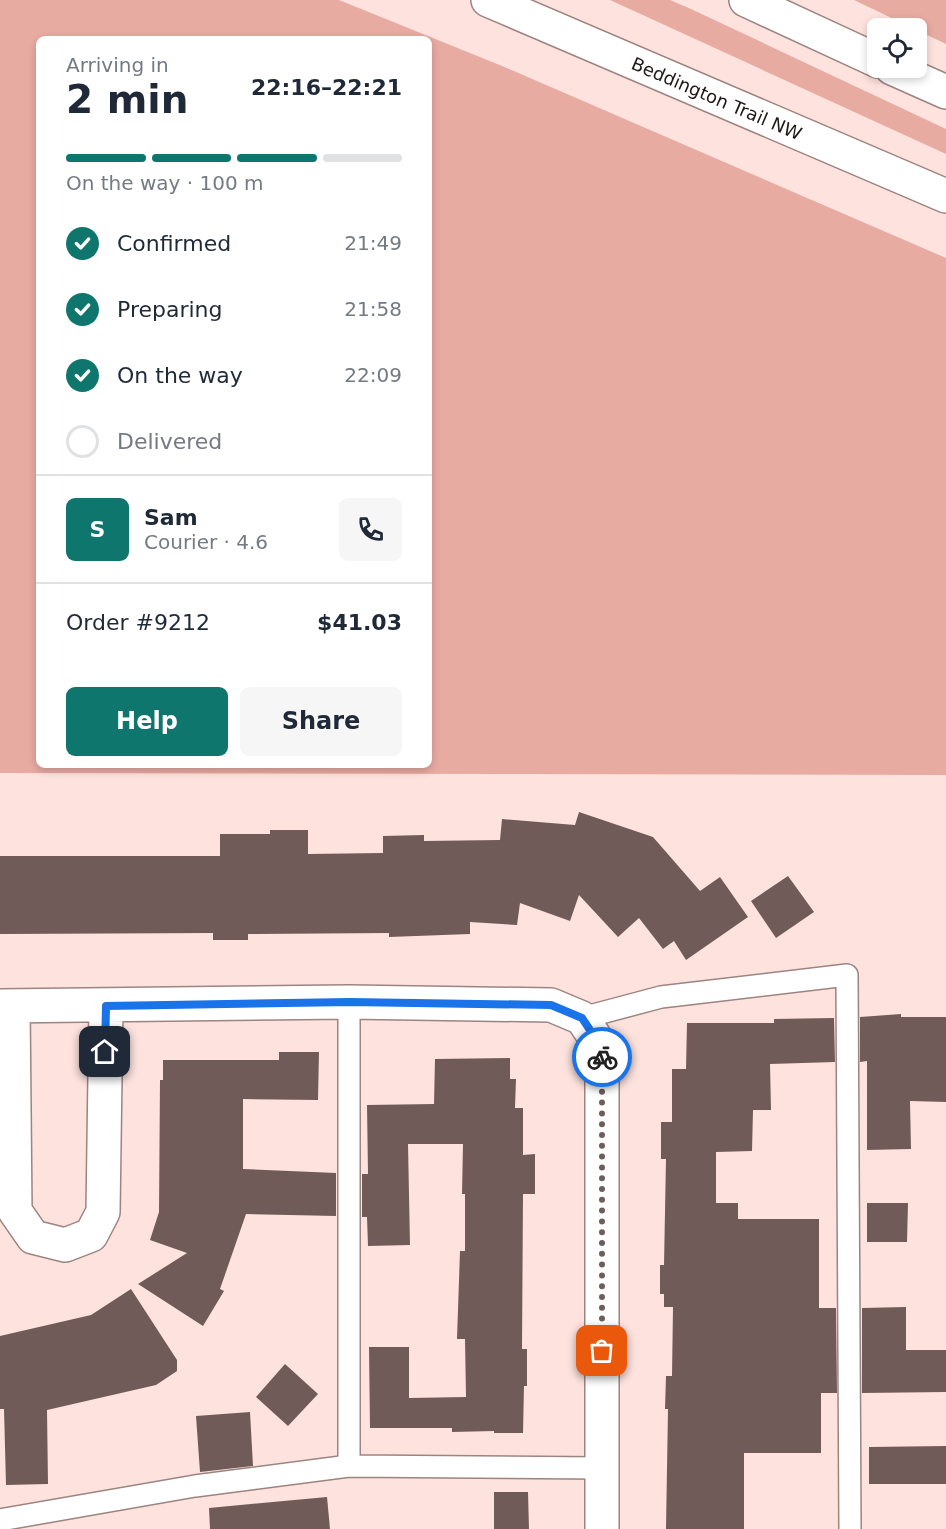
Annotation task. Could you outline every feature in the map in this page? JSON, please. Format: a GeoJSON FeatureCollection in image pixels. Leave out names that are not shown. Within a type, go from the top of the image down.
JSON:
{"type":"FeatureCollection","features":[{"type":"Feature","properties":{"kind":"street","name":"Beddington Trail NW"},"geometry":{"type":"LineString","coordinates":[[488,0],[946,196]]}},
{"type":"Feature","properties":{"kind":"street"},"geometry":{"type":"LineString","coordinates":[[746,0],[867,56]]}},
{"type":"Feature","properties":{"kind":"street"},"geometry":{"type":"LineString","coordinates":[[914,78],[946,92]]}},
{"type":"Feature","properties":{"kind":"street"},"geometry":{"type":"LineString","coordinates":[[106,1006],[103,1212],[91,1235],[65,1245],[33,1237],[15,1210],[6,1006],[350,1002],[551,1005],[582,1018],[602,1048],[602,1529]]}},
{"type":"Feature","properties":{"kind":"lane"},"geometry":{"type":"LineString","coordinates":[[582,1018],[661,997],[847,975],[850,1529]]}},
{"type":"Feature","properties":{"kind":"lane"},"geometry":{"type":"LineString","coordinates":[[349,1466],[350,1002]]}},
{"type":"Feature","properties":{"kind":"lane"},"geometry":{"type":"LineString","coordinates":[[0,1520],[195,1486],[349,1466],[602,1467]]}},
{"type":"Feature","properties":{"kind":"shaded area"},"geometry":{"type":"Polygon","coordinates":[[[0,0],[339,0],[428,36],[36,36],[36,768],[432,768],[432,38],[946,258],[946,775],[0,773],[0,0]]]}},
{"type":"Feature","properties":{"kind":"shaded area"},"geometry":{"type":"Polygon","coordinates":[[[610,0],[670,0],[691,9],[946,129],[946,154],[610,0]]]}},
{"type":"Feature","properties":{"kind":"shaded area"},"geometry":{"type":"Polygon","coordinates":[[[854,0],[946,0],[946,44],[927,35],[927,18],[892,18],[854,0]]]}},
{"type":"Feature","properties":{"kind":"building"},"geometry":{"type":"Polygon","coordinates":[[[579,812],[653,837],[700,891],[720,877],[748,917],[686,960],[674,941],[663,949],[639,918],[618,937],[579,895],[570,921],[520,903],[517,925],[470,922],[470,934],[389,937],[389,933],[248,934],[248,940],[213,940],[213,933],[0,934],[0,856],[220,856],[220,834],[270,834],[270,830],[308,830],[308,854],[383,853],[383,836],[424,835],[424,841],[500,840],[502,819],[575,825],[579,812]]]}},
{"type":"Feature","properties":{"kind":"building"},"geometry":{"type":"Polygon","coordinates":[[[788,876],[814,912],[776,938],[751,901],[788,876]]]}},
{"type":"Feature","properties":{"kind":"building"},"geometry":{"type":"Polygon","coordinates":[[[901,1014],[901,1017],[946,1017],[946,1102],[910,1101],[911,1149],[867,1150],[867,1061],[860,1062],[860,1017],[901,1014]]]}},
{"type":"Feature","properties":{"kind":"building"},"geometry":{"type":"Polygon","coordinates":[[[834,1018],[835,1062],[770,1064],[771,1110],[753,1110],[752,1151],[716,1152],[716,1203],[738,1203],[738,1219],[819,1219],[819,1308],[836,1308],[837,1393],[821,1393],[821,1453],[744,1453],[744,1529],[666,1529],[668,1409],[665,1409],[666,1376],[672,1376],[673,1307],[664,1307],[664,1294],[660,1294],[660,1265],[664,1265],[666,1159],[661,1159],[661,1122],[672,1122],[672,1069],[686,1069],[687,1023],[774,1023],[774,1019],[834,1018]]]}},
{"type":"Feature","properties":{"kind":"building"},"geometry":{"type":"Polygon","coordinates":[[[279,1052],[319,1052],[318,1100],[243,1099],[243,1169],[336,1173],[336,1216],[246,1214],[220,1289],[224,1291],[203,1326],[138,1284],[187,1253],[150,1240],[159,1212],[160,1080],[163,1080],[163,1060],[279,1060],[279,1052]]]}},
{"type":"Feature","properties":{"kind":"building"},"geometry":{"type":"Polygon","coordinates":[[[510,1058],[510,1079],[516,1079],[515,1108],[523,1108],[523,1155],[535,1154],[535,1194],[523,1194],[522,1349],[527,1349],[527,1386],[524,1386],[523,1433],[452,1432],[452,1428],[370,1428],[369,1347],[409,1347],[409,1398],[466,1397],[465,1339],[457,1339],[460,1251],[465,1251],[465,1194],[462,1194],[463,1144],[408,1144],[410,1245],[368,1246],[367,1217],[362,1217],[362,1174],[368,1174],[367,1105],[434,1104],[435,1059],[510,1058]]]}},
{"type":"Feature","properties":{"kind":"building"},"geometry":{"type":"Polygon","coordinates":[[[867,1203],[908,1203],[907,1242],[867,1242],[867,1203]]]}},
{"type":"Feature","properties":{"kind":"building"},"geometry":{"type":"Polygon","coordinates":[[[131,1289],[177,1360],[177,1371],[156,1385],[47,1410],[48,1484],[6,1485],[4,1409],[0,1409],[0,1336],[91,1315],[131,1289]]]}},
{"type":"Feature","properties":{"kind":"building"},"geometry":{"type":"Polygon","coordinates":[[[906,1307],[906,1350],[946,1350],[946,1392],[862,1393],[862,1308],[906,1307]]]}},
{"type":"Feature","properties":{"kind":"building"},"geometry":{"type":"Polygon","coordinates":[[[285,1364],[318,1394],[288,1426],[256,1397],[285,1364]]]}},
{"type":"Feature","properties":{"kind":"building"},"geometry":{"type":"Polygon","coordinates":[[[250,1412],[253,1466],[200,1472],[196,1416],[250,1412]]]}},
{"type":"Feature","properties":{"kind":"building"},"geometry":{"type":"Polygon","coordinates":[[[946,1446],[946,1484],[869,1484],[869,1447],[946,1446]]]}},
{"type":"Feature","properties":{"kind":"building"},"geometry":{"type":"Polygon","coordinates":[[[494,1492],[528,1492],[529,1529],[494,1529],[494,1492]]]}},
{"type":"Feature","properties":{"kind":"building"},"geometry":{"type":"Polygon","coordinates":[[[327,1497],[330,1529],[210,1529],[209,1508],[327,1497]]]}},
{"type":"Feature","properties":{"kind":"way so far"},"geometry":{"type":"LineString","coordinates":[[602,1057],[602,1351]]}},
{"type":"Feature","properties":{"kind":"route"},"geometry":{"type":"LineString","coordinates":[[105,1052],[106,1006],[350,1002],[551,1005],[582,1018],[602,1048],[602,1057]]}}]}
